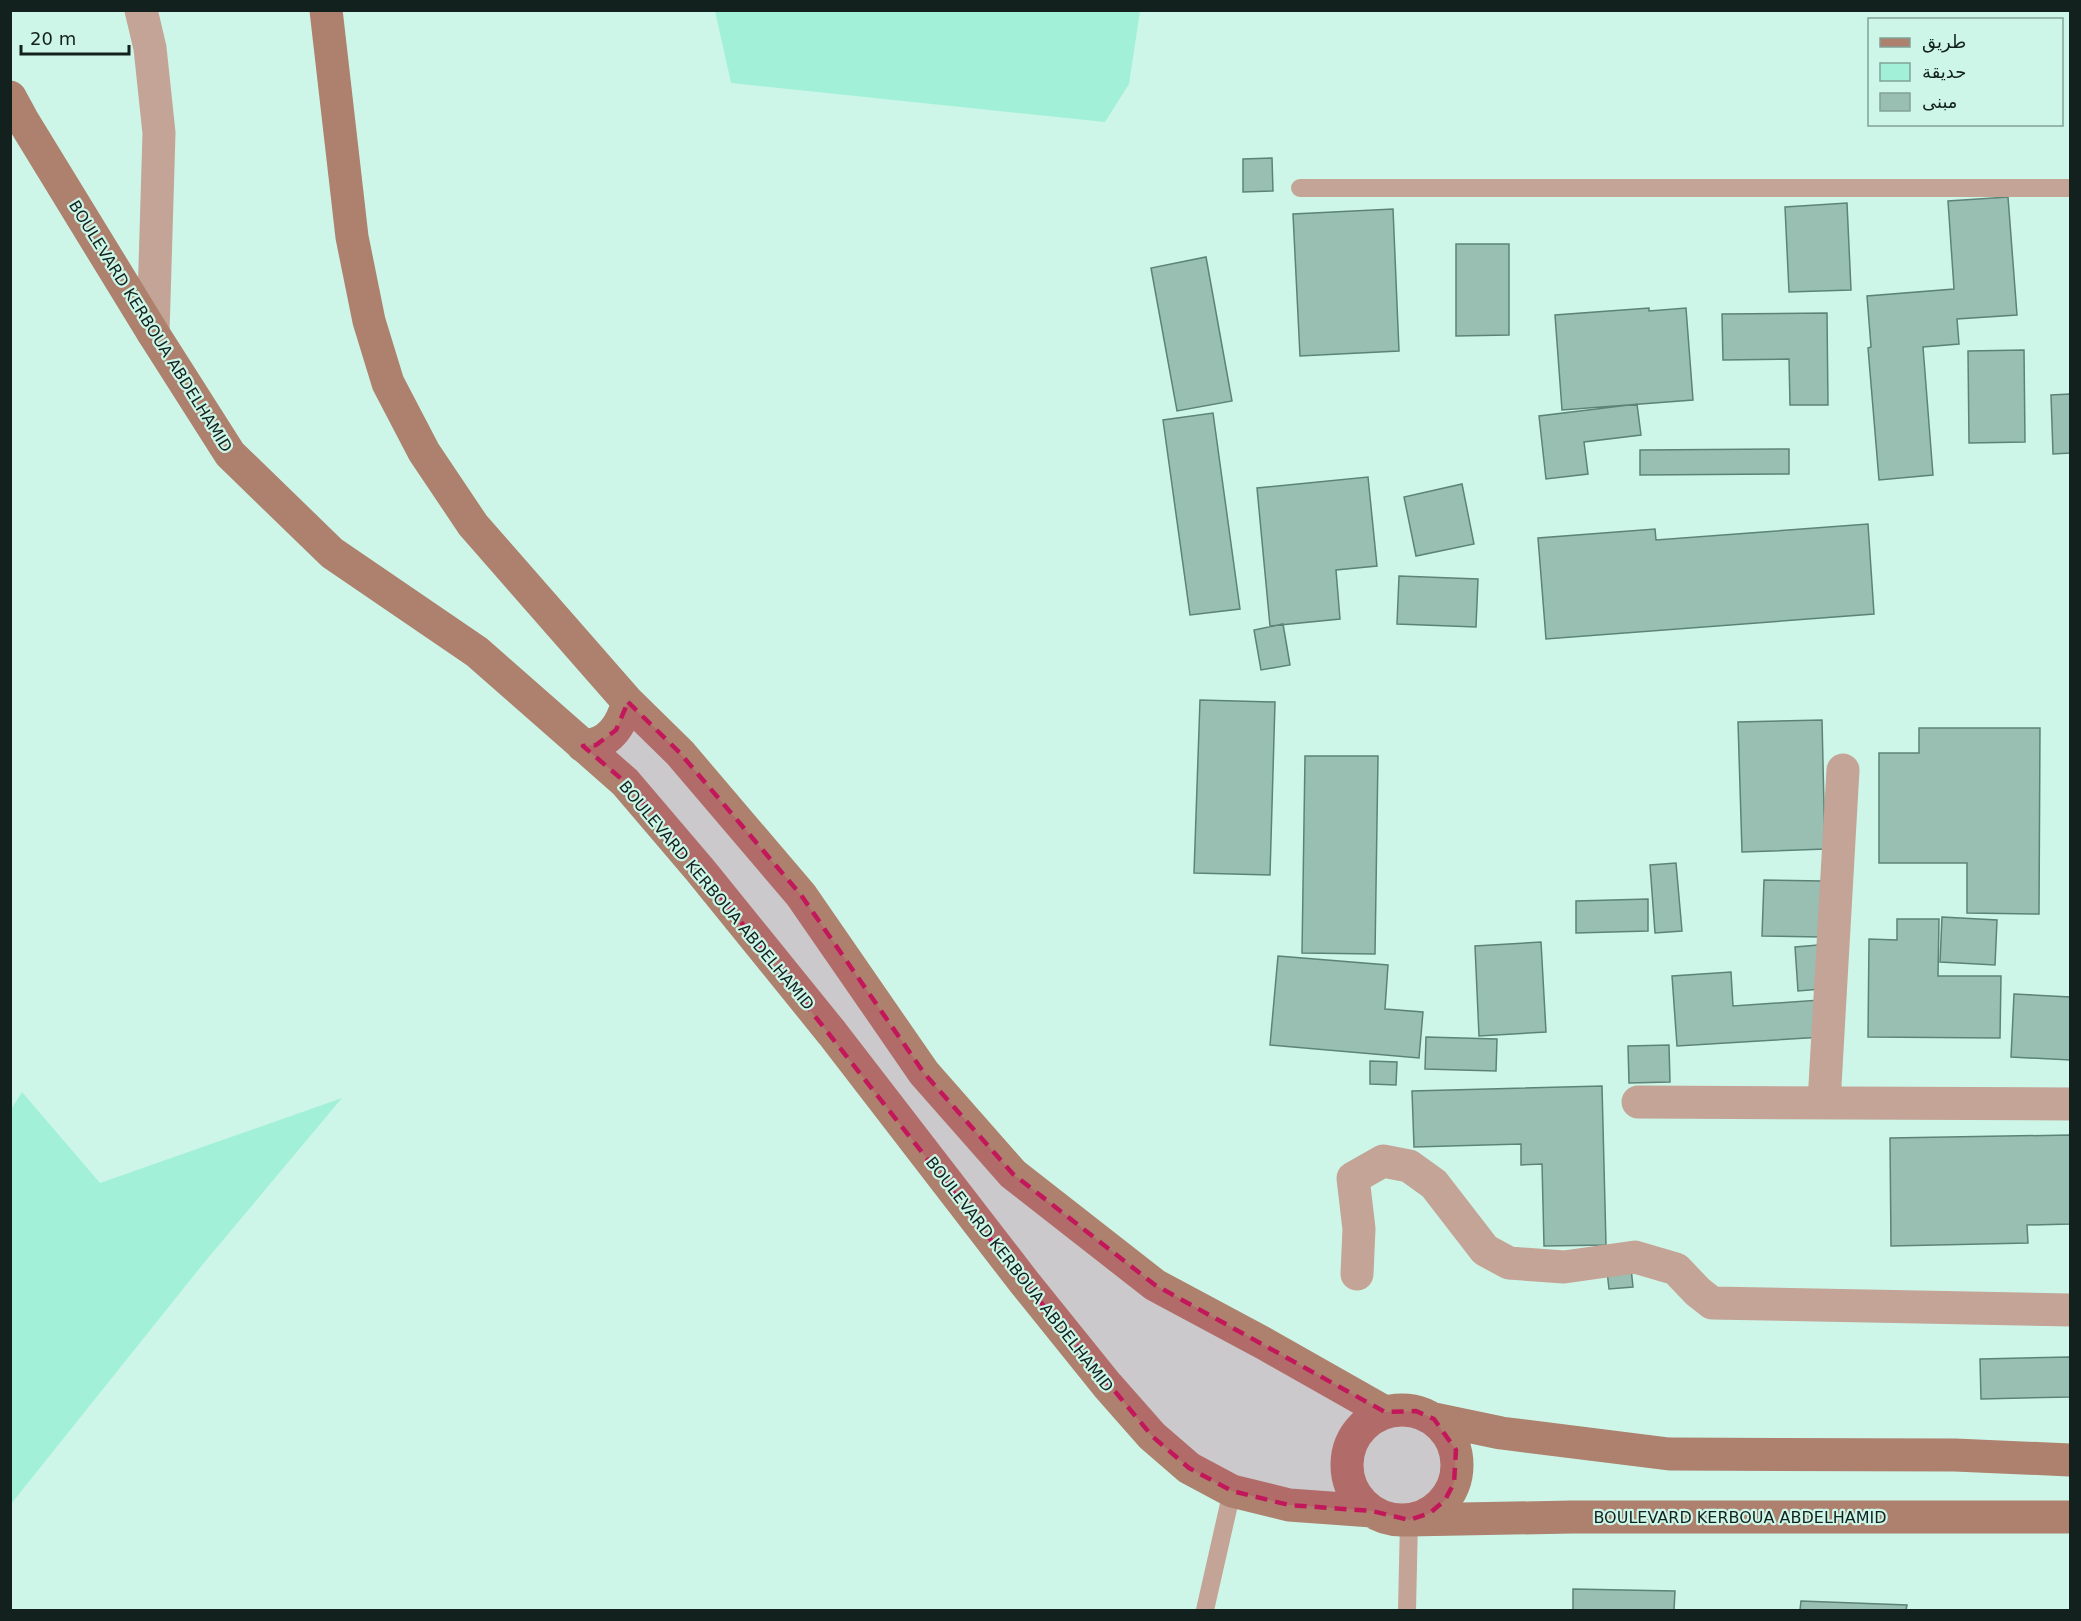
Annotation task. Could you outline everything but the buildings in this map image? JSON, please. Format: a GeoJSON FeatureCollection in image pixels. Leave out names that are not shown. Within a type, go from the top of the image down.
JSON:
{"type":"FeatureCollection","features":[{"type":"Feature","properties":{"kind":"main road"},"geometry":{"type":"LineString","coordinates":[[326,10],[351,237],[369,321],[388,383],[424,452],[472,525],[628,702],[680,753],[801,895],[924,1073],[1013,1174],[1155,1285],[1385,1412]]}},
{"type":"Feature","properties":{"kind":"main road","name":"BOULEVARD KERBOUA ABDELHAMID"},"geometry":{"type":"LineString","coordinates":[[10,97],[153,333],[230,454],[332,553],[477,652],[625,782],[700,870],[831,1033],[1017,1273],[1152,1436],[1189,1468],[1232,1491],[1289,1505],[1372,1511]]}},
{"type":"Feature","properties":{"kind":"main road"},"geometry":{"type":"LineString","coordinates":[[583,746],[596,745],[616,730],[624,717],[628,702]]}},
{"type":"Feature","properties":{"kind":"main road"},"geometry":{"type":"LineString","coordinates":[[1434,1419],[1448,1433],[1456,1450],[1457,1464],[1454,1483],[1445,1500],[1430,1513],[1409,1520],[1390,1519],[1372,1511],[1358,1498],[1349,1481],[1348,1456],[1354,1438],[1366,1423],[1385,1412],[1402,1410],[1416,1411],[1434,1419],[1501,1433],[1669,1454],[1955,1455],[2070,1460]]}},
{"type":"Feature","properties":{"kind":"main road","name":"BOULEVARD KERBOUA ABDELHAMID"},"geometry":{"type":"LineString","coordinates":[[1409,1520],[1572,1517],[2070,1517]]}},
{"type":"Feature","properties":{"kind":"street"},"geometry":{"type":"LineString","coordinates":[[141,10],[150,48],[159,133],[153,333]]}},
{"type":"Feature","properties":{"kind":"street"},"geometry":{"type":"LineString","coordinates":[[1824,1103],[1843,770]]}},
{"type":"Feature","properties":{"kind":"street"},"geometry":{"type":"LineString","coordinates":[[1638,1102],[2070,1104]]}},
{"type":"Feature","properties":{"kind":"street"},"geometry":{"type":"LineString","coordinates":[[1357,1274],[1359,1229],[1353,1178],[1383,1161],[1409,1166],[1434,1184],[1485,1250],[1509,1263],[1564,1268],[1635,1257],[1676,1269],[1712,1303],[2070,1310]]}},
{"type":"Feature","properties":{"kind":"lane"},"geometry":{"type":"LineString","coordinates":[[1300,188],[2070,188]]}},
{"type":"Feature","properties":{"kind":"lane"},"geometry":{"type":"LineString","coordinates":[[1205,1611],[1232,1491]]}},
{"type":"Feature","properties":{"kind":"lane"},"geometry":{"type":"LineString","coordinates":[[1407,1611],[1409,1520]]}},
{"type":"Feature","properties":{"kind":"highlighted area"},"geometry":{"type":"Polygon","coordinates":[[[628,702],[680,753],[801,895],[924,1073],[1013,1174],[1155,1285],[1385,1412],[1416,1411],[1434,1419],[1456,1450],[1454,1483],[1445,1500],[1430,1513],[1409,1520],[1372,1511],[1289,1505],[1232,1491],[1189,1468],[1152,1436],[1024,1282],[700,870],[625,782],[583,746],[596,745],[616,730],[628,702]]]}},
{"type":"Feature","properties":{"kind":"green space"},"geometry":{"type":"Polygon","coordinates":[[[715,10],[1140,11],[1129,84],[1105,122],[731,83],[715,10]]]}},
{"type":"Feature","properties":{"kind":"green space"},"geometry":{"type":"Polygon","coordinates":[[[22,1092],[100,1183],[342,1098],[203,1264],[11,1504],[10,1111],[22,1092]]]}}]}
